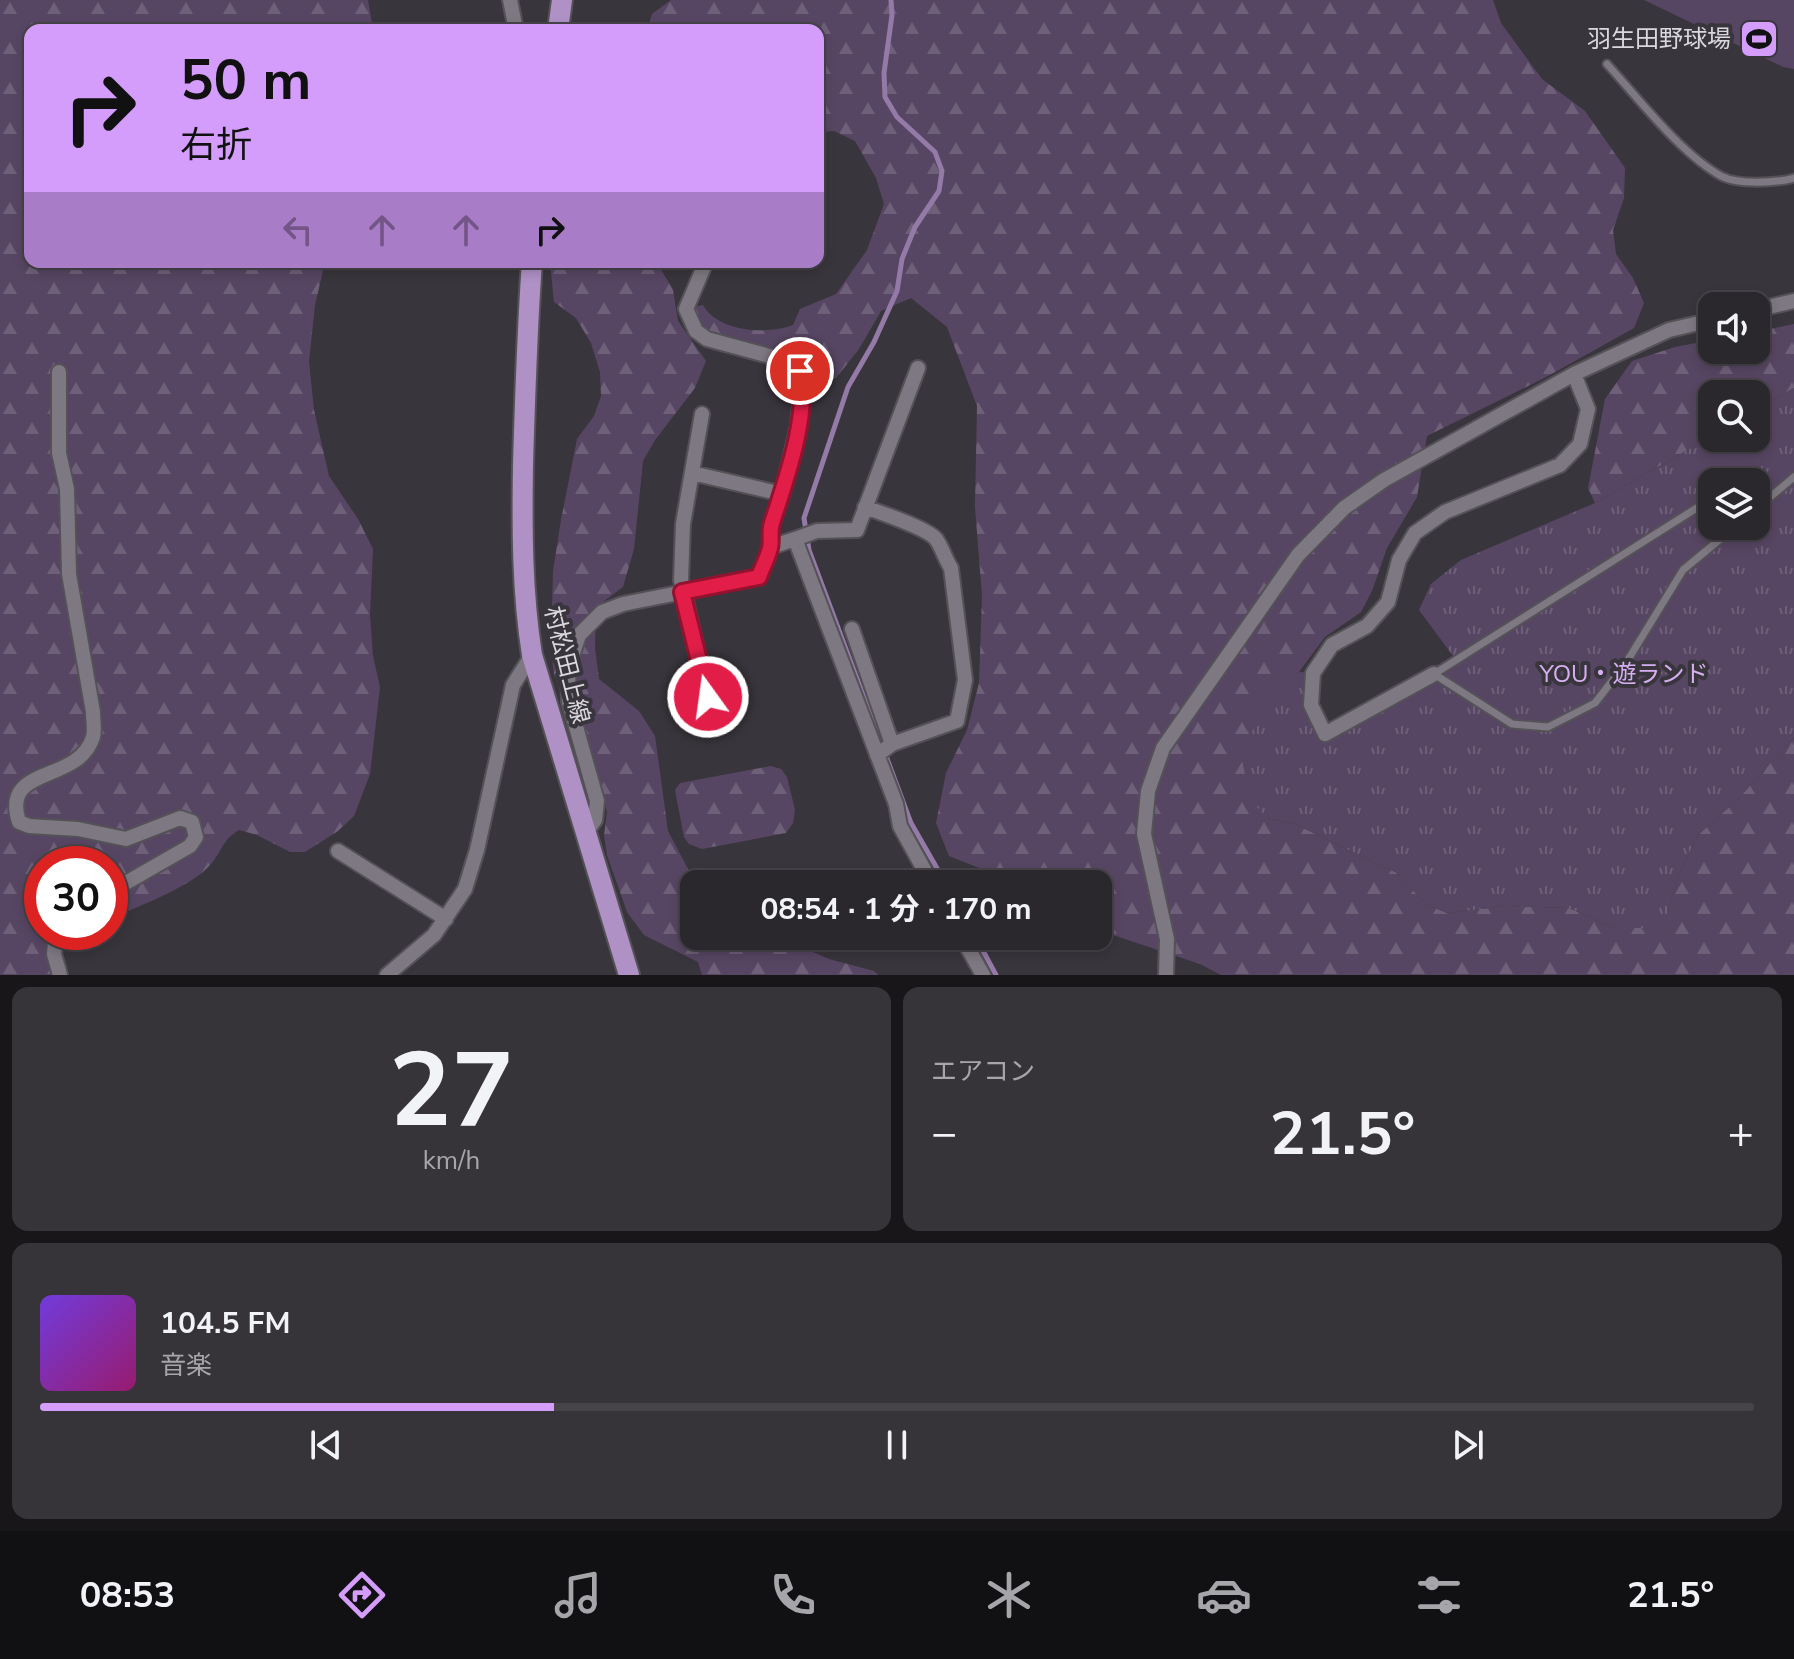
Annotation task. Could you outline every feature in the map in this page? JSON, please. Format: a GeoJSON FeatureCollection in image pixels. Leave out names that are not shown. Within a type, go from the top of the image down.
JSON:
{"type":"FeatureCollection","features":[{"type":"Feature","properties":{"kind":"main road"},"geometry":{"type":"LineString","coordinates":[[559,24],[562,0]]}},
{"type":"Feature","properties":{"kind":"main road","name":"村松田上線"},"geometry":{"type":"LineString","coordinates":[[532,268],[525,356],[525,609],[532,655],[629,975]]}},
{"type":"Feature","properties":{"kind":"street"},"geometry":{"type":"LineString","coordinates":[[510,0],[515,24]]}},
{"type":"Feature","properties":{"kind":"street"},"geometry":{"type":"LineString","coordinates":[[587,831],[595,820],[597,801],[569,702],[568,668],[579,635],[602,612],[623,604],[759,577],[771,547],[770,528],[782,494],[798,426],[802,383],[800,371],[791,362],[707,339],[696,331],[686,309],[703,268]]}},
{"type":"Feature","properties":{"kind":"street"},"geometry":{"type":"LineString","coordinates":[[1770,307],[1794,301]]}},
{"type":"Feature","properties":{"kind":"street"},"geometry":{"type":"LineString","coordinates":[[1166,975],[1167,939],[1144,834],[1148,791],[1163,748],[1298,555],[1344,508],[1384,480],[1574,374],[1669,330],[1698,323]]}},
{"type":"Feature","properties":{"kind":"street"},"geometry":{"type":"LineString","coordinates":[[771,547],[817,531],[857,530],[918,368]]}},
{"type":"Feature","properties":{"kind":"street"},"geometry":{"type":"LineString","coordinates":[[59,372],[59,453],[67,489],[69,574],[93,712],[94,735],[85,754],[72,764],[22,785],[14,794],[13,809],[19,822],[29,826],[78,829],[126,839],[180,818],[192,822],[196,837],[190,846],[128,882]]}},
{"type":"Feature","properties":{"kind":"street"},"geometry":{"type":"LineString","coordinates":[[1434,674],[1325,734],[1311,705],[1313,673],[1332,645],[1367,626],[1388,602],[1399,560],[1415,533],[1445,512],[1560,465],[1580,444],[1588,409],[1574,374]]}},
{"type":"Feature","properties":{"kind":"street"},"geometry":{"type":"LineString","coordinates":[[702,414],[683,524],[682,592],[714,723]]}},
{"type":"Feature","properties":{"kind":"street"},"geometry":{"type":"LineString","coordinates":[[692,473],[782,494]]}},
{"type":"Feature","properties":{"kind":"street"},"geometry":{"type":"LineString","coordinates":[[865,507],[927,532],[938,541],[942,555],[951,568],[965,680],[957,721],[892,744],[877,755]]}},
{"type":"Feature","properties":{"kind":"street"},"geometry":{"type":"LineString","coordinates":[[795,539],[896,804],[900,826],[924,870]]}},
{"type":"Feature","properties":{"kind":"street"},"geometry":{"type":"LineString","coordinates":[[852,629],[892,744]]}},
{"type":"Feature","properties":{"kind":"street"},"geometry":{"type":"LineString","coordinates":[[387,975],[434,935],[465,889],[477,850],[513,685],[532,655]]}},
{"type":"Feature","properties":{"kind":"street"},"geometry":{"type":"LineString","coordinates":[[338,851],[446,919]]}},
{"type":"Feature","properties":{"kind":"street"},"geometry":{"type":"LineString","coordinates":[[54,950],[60,975]]}},
{"type":"Feature","properties":{"kind":"street"},"geometry":{"type":"LineString","coordinates":[[969,950],[983,975]]}},
{"type":"Feature","properties":{"kind":"lane"},"geometry":{"type":"LineString","coordinates":[[1607,64],[1691,154],[1724,178],[1776,183],[1794,178]]}},
{"type":"Feature","properties":{"kind":"lane"},"geometry":{"type":"LineString","coordinates":[[1770,497],[1794,477]]}},
{"type":"Feature","properties":{"kind":"lane"},"geometry":{"type":"LineString","coordinates":[[1698,507],[1434,674],[1512,724],[1548,727],[1595,703],[1626,663],[1683,570],[1719,540]]}},
{"type":"Feature","properties":{"kind":"green space"},"geometry":{"type":"Polygon","coordinates":[[[0,0],[368,0],[372,24],[24,24],[24,268],[324,268],[315,305],[309,362],[314,410],[329,476],[358,519],[373,549],[370,615],[373,656],[380,687],[370,774],[354,816],[338,831],[305,852],[290,852],[257,835],[239,830],[225,842],[202,872],[164,895],[128,911],[128,846],[24,846],[24,950],[64,950],[51,975],[0,975],[0,0]]]}},
{"type":"Feature","properties":{"kind":"green space"},"geometry":{"type":"Polygon","coordinates":[[[671,0],[1493,0],[1501,23],[1542,79],[1585,111],[1625,168],[1624,198],[1613,230],[1616,254],[1633,278],[1644,303],[1634,328],[1548,376],[1427,436],[1417,497],[1387,548],[1361,612],[1325,637],[1299,672],[1262,696],[1267,818],[1295,824],[1397,873],[1426,904],[1447,913],[1506,906],[1569,908],[1614,928],[1668,913],[1679,874],[1697,836],[1739,798],[1794,737],[1794,975],[1221,975],[1200,964],[1112,935],[1112,870],[984,870],[949,856],[936,823],[946,773],[967,730],[979,683],[982,596],[975,507],[977,406],[947,327],[911,298],[881,311],[859,349],[836,378],[821,384],[812,377],[800,355],[710,335],[700,326],[695,307],[703,305],[720,321],[744,329],[770,330],[793,325],[800,309],[836,294],[867,250],[884,204],[876,178],[855,141],[834,131],[824,132],[824,24],[649,24],[652,14],[671,0]]]}},
{"type":"Feature","properties":{"kind":"green space","name":"羽生田野球場"},"geometry":{"type":"Polygon","coordinates":[[[1644,0],[1794,0],[1794,69],[1783,67],[1644,0]]]}},
{"type":"Feature","properties":{"kind":"green space"},"geometry":{"type":"Polygon","coordinates":[[[551,268],[660,268],[673,290],[678,321],[706,361],[695,388],[655,440],[643,461],[634,549],[623,587],[596,607],[595,648],[599,679],[639,711],[655,736],[668,831],[689,870],[680,870],[680,950],[808,950],[874,971],[878,975],[702,975],[698,962],[644,935],[627,912],[607,855],[604,835],[607,812],[582,718],[554,675],[551,651],[553,571],[561,520],[577,439],[594,416],[601,396],[600,372],[591,343],[576,318],[554,302],[551,268]]]}},
{"type":"Feature","properties":{"kind":"green space"},"geometry":{"type":"Polygon","coordinates":[[[1794,324],[1794,388],[1770,402],[1770,380],[1698,380],[1698,444],[1595,503],[1588,488],[1605,399],[1632,361],[1698,343],[1698,364],[1770,364],[1770,329],[1794,324]]]}},
{"type":"Feature","properties":{"kind":"green space","name":"YOU・遊ランド"},"geometry":{"type":"Polygon","coordinates":[[[1794,388],[1794,737],[1739,798],[1697,836],[1679,874],[1668,913],[1643,928],[1614,928],[1569,908],[1506,906],[1447,913],[1426,904],[1397,873],[1295,824],[1267,818],[1250,799],[1243,765],[1262,695],[1299,672],[1313,673],[1311,705],[1324,733],[1456,660],[1419,610],[1431,584],[1461,560],[1595,503],[1698,444],[1698,452],[1770,452],[1770,402],[1794,388]]]}},
{"type":"Feature","properties":{"kind":"green space"},"geometry":{"type":"Polygon","coordinates":[[[771,766],[781,769],[787,777],[795,810],[793,823],[786,833],[702,849],[689,844],[684,837],[675,790],[680,783],[771,766]]]}},
{"type":"Feature","properties":{"kind":"waterway"},"geometry":{"type":"LineString","coordinates":[[891,0],[892,15],[884,73],[885,97],[897,117],[935,152],[942,171],[939,191],[915,227],[902,259],[897,291],[874,342],[848,387],[804,518],[809,550],[911,823],[938,870]]}},
{"type":"Feature","properties":{"kind":"waterway"},"geometry":{"type":"LineString","coordinates":[[983,950],[996,975]]}},
{"type":"Feature","properties":{"kind":"place","name":"羽生田野球場"},"geometry":{"type":"Point","coordinates":[1759,39]}},
{"type":"Feature","properties":{"kind":"route"},"geometry":{"type":"LineString","coordinates":[[708,697],[682,592],[759,577],[771,547],[770,528],[782,494],[798,426],[802,383],[800,371]]}}]}
